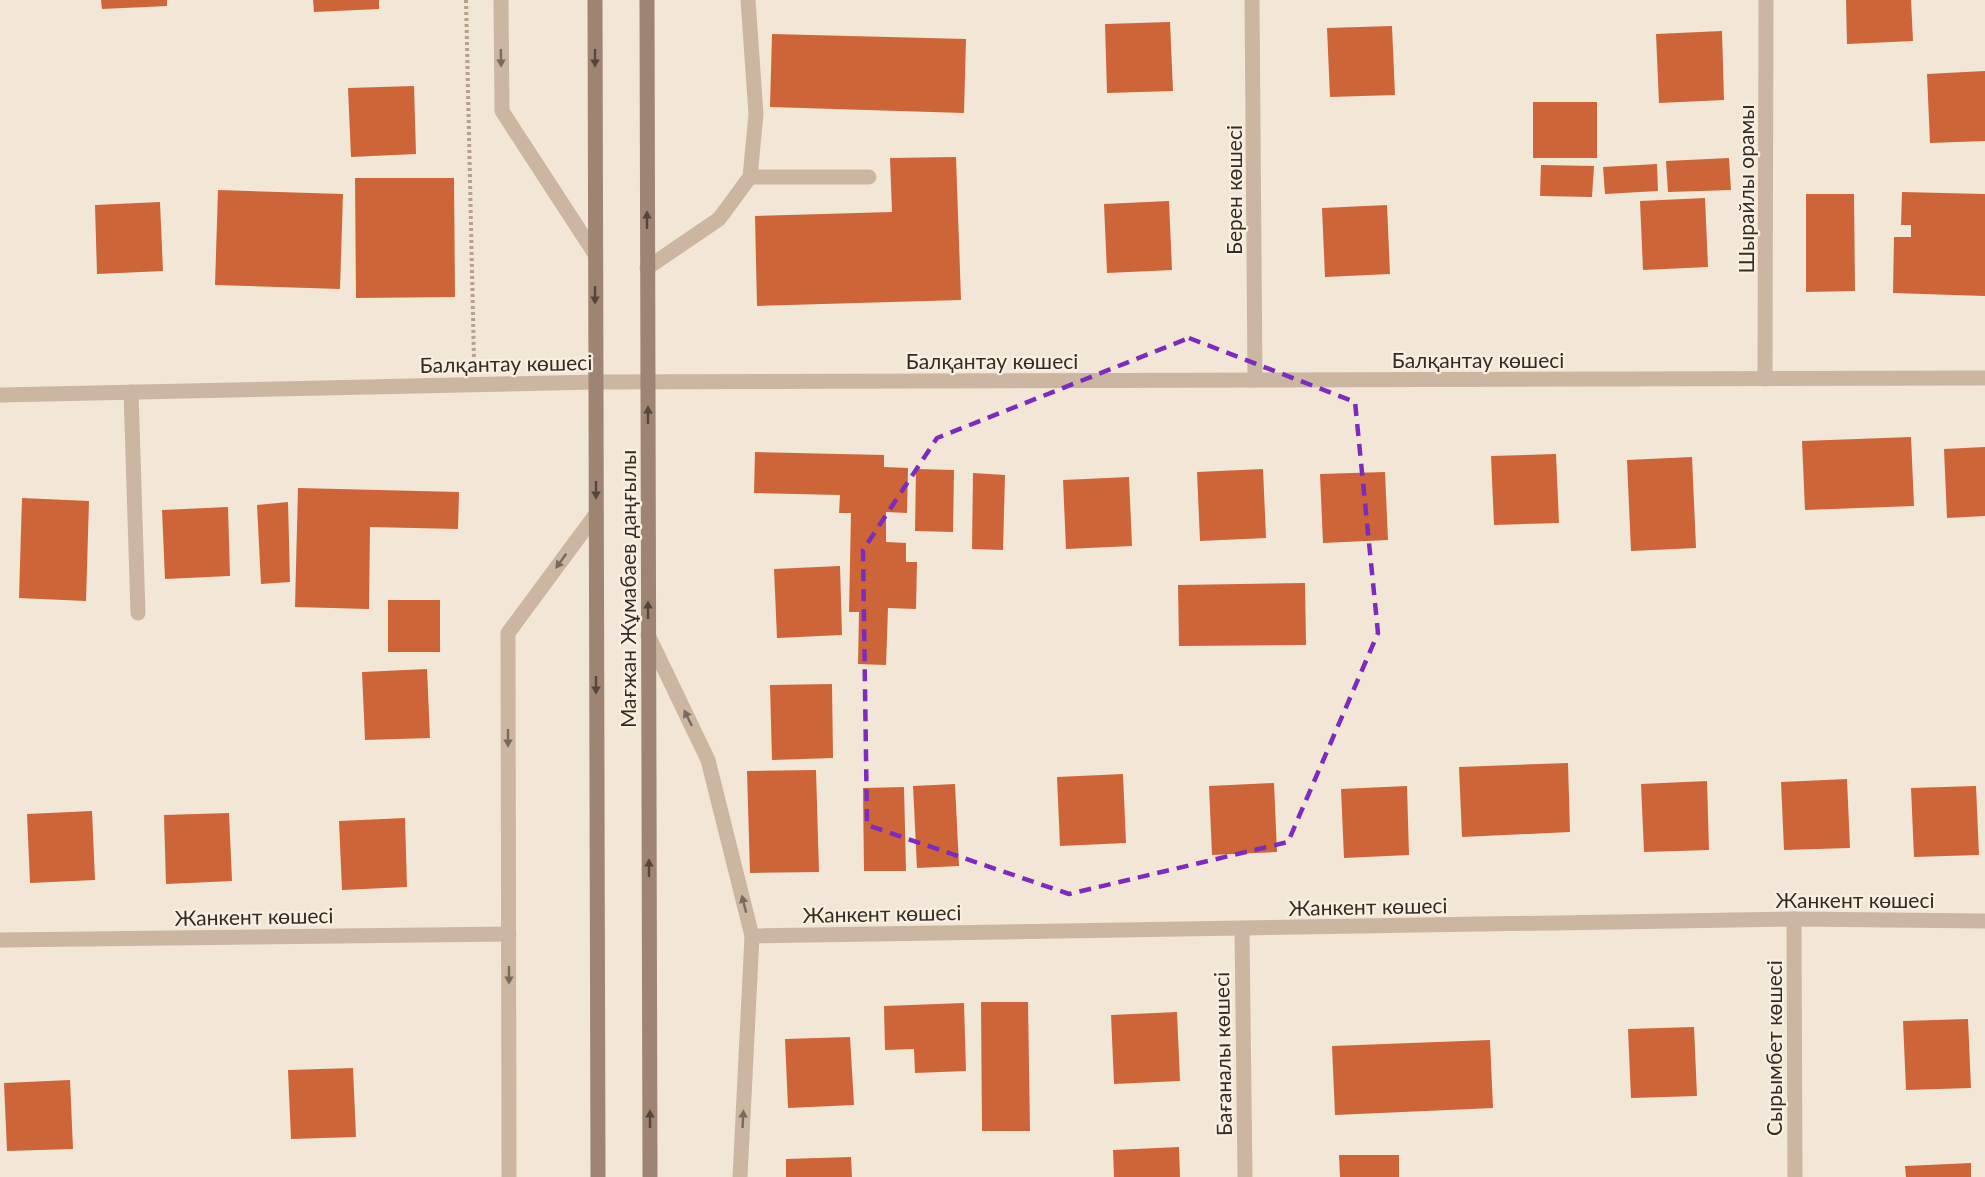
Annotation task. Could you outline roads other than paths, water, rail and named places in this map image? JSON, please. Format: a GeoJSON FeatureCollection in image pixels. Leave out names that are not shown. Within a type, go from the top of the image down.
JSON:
{"type":"FeatureCollection","features":[{"type":"Feature","properties":{"kind":"main road","name":"Мағжан Жұмабаев даңғылы"},"geometry":{"type":"LineString","coordinates":[[595,0],[598,1177]]}},
{"type":"Feature","properties":{"kind":"main road","name":"Мағжан Жұмабаев даңғылы"},"geometry":{"type":"LineString","coordinates":[[646,0],[650,1177]]}},
{"type":"Feature","properties":{"kind":"street"},"geometry":{"type":"LineString","coordinates":[[501,0],[502,111],[595,254]]}},
{"type":"Feature","properties":{"kind":"street"},"geometry":{"type":"LineString","coordinates":[[647,268],[719,219],[750,177],[756,114],[748,0]]}},
{"type":"Feature","properties":{"kind":"street","name":"Берен көшесі"},"geometry":{"type":"LineString","coordinates":[[1252,0],[1255,380]]}},
{"type":"Feature","properties":{"kind":"street","name":"Шырайлы орамы"},"geometry":{"type":"LineString","coordinates":[[1765,379],[1766,0]]}},
{"type":"Feature","properties":{"kind":"street"},"geometry":{"type":"LineString","coordinates":[[750,177],[869,177]]}},
{"type":"Feature","properties":{"kind":"street","name":"Балқантау көшесі"},"geometry":{"type":"LineString","coordinates":[[0,395],[596,382],[1985,378]]}},
{"type":"Feature","properties":{"kind":"street"},"geometry":{"type":"LineString","coordinates":[[131,392],[138,613]]}},
{"type":"Feature","properties":{"kind":"street"},"geometry":{"type":"LineString","coordinates":[[509,1177],[508,633],[596,513]]}},
{"type":"Feature","properties":{"kind":"street"},"geometry":{"type":"LineString","coordinates":[[648,635],[708,760],[752,936],[740,1177]]}},
{"type":"Feature","properties":{"kind":"street","name":"Жанкент көшесі"},"geometry":{"type":"LineString","coordinates":[[752,936],[1242,930],[1794,919],[1985,921]]}},
{"type":"Feature","properties":{"kind":"street","name":"Сырымбет көшесі"},"geometry":{"type":"LineString","coordinates":[[1794,919],[1795,1177]]}},
{"type":"Feature","properties":{"kind":"street","name":"Бағаналы көшесі"},"geometry":{"type":"LineString","coordinates":[[1242,930],[1245,1177]]}},
{"type":"Feature","properties":{"kind":"street","name":"Жанкент көшесі"},"geometry":{"type":"LineString","coordinates":[[0,940],[509,934]]}}]}
